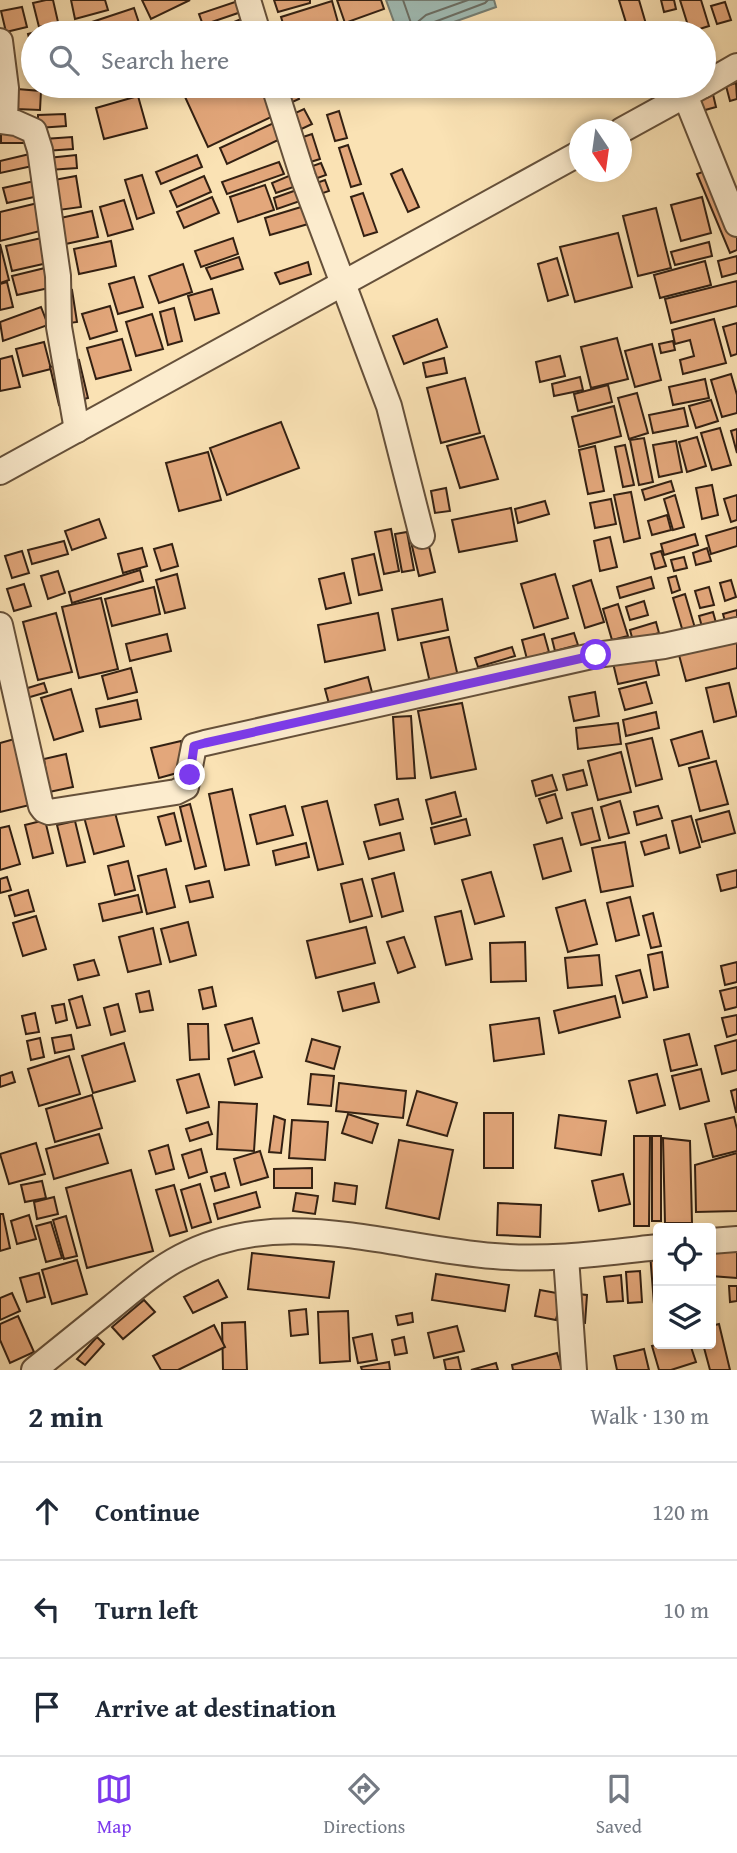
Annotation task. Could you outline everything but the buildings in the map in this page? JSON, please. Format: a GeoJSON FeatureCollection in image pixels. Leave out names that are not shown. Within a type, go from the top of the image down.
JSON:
{"type":"FeatureCollection","features":[{"type":"Feature","properties":{"kind":"street"},"geometry":{"type":"LineString","coordinates":[[248,0],[254,21]]}},
{"type":"Feature","properties":{"kind":"street"},"geometry":{"type":"LineString","coordinates":[[0,41],[6,88],[2,121],[16,123],[34,131],[40,150],[58,276],[60,327],[77,430]]}},
{"type":"Feature","properties":{"kind":"street"},"geometry":{"type":"LineString","coordinates":[[716,78],[737,66]]}},
{"type":"Feature","properties":{"kind":"street"},"geometry":{"type":"LineString","coordinates":[[278,98],[303,177],[389,406],[422,536]]}},
{"type":"Feature","properties":{"kind":"street"},"geometry":{"type":"LineString","coordinates":[[632,124],[679,98]]}},
{"type":"Feature","properties":{"kind":"street"},"geometry":{"type":"LineString","coordinates":[[700,98],[737,223]]}},
{"type":"Feature","properties":{"kind":"street"},"geometry":{"type":"LineString","coordinates":[[0,472],[569,159]]}},
{"type":"Feature","properties":{"kind":"street"},"geometry":{"type":"LineString","coordinates":[[0,625],[41,806],[49,812],[176,792],[186,787],[194,746],[205,743],[583,658],[664,646],[737,630]]}},
{"type":"Feature","properties":{"kind":"street"},"geometry":{"type":"LineString","coordinates":[[34,1370],[140,1284],[181,1256],[218,1242],[261,1232],[324,1231],[494,1256],[566,1258],[653,1248]]}},
{"type":"Feature","properties":{"kind":"street"},"geometry":{"type":"LineString","coordinates":[[716,1241],[737,1239]]}},
{"type":"Feature","properties":{"kind":"street"},"geometry":{"type":"LineString","coordinates":[[566,1258],[574,1370]]}},
{"type":"Feature","properties":{"kind":"water"},"geometry":{"type":"Polygon","coordinates":[[[386,0],[494,0],[496,7],[457,21],[394,21],[386,0]]]}},
{"type":"Feature","properties":{"kind":"route"},"geometry":{"type":"LineString","coordinates":[[190,775],[194,746],[596,655]]}}]}
